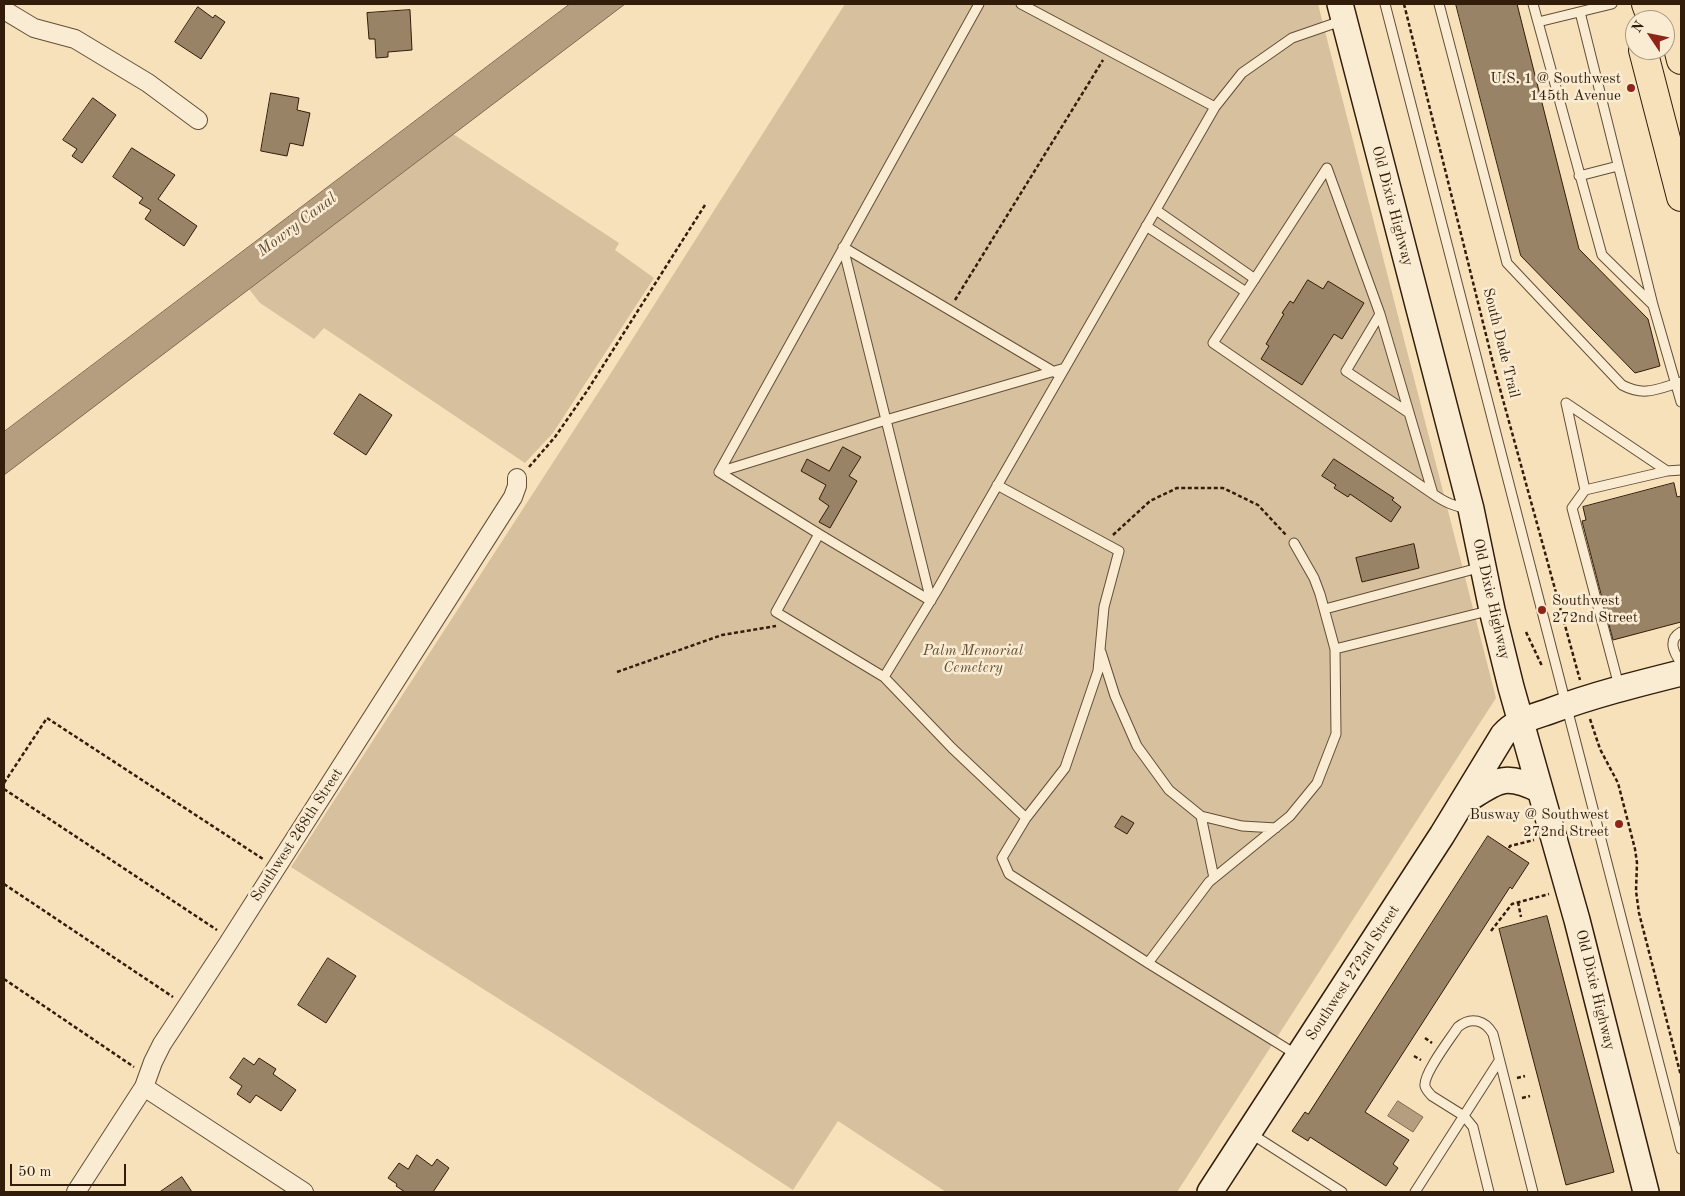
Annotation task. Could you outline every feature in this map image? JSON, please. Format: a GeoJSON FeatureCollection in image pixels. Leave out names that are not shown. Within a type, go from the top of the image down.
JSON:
{"type":"FeatureCollection","features":[{"type":"Feature","properties":{"kind":"highway"},"geometry":{"type":"LineString","coordinates":[[1667,4],[1676,55],[1681,131]]}},
{"type":"Feature","properties":{"kind":"highway"},"geometry":{"type":"LineString","coordinates":[[1646,60],[1681,197]]}},
{"type":"Feature","properties":{"kind":"street"},"geometry":{"type":"LineString","coordinates":[[4,10],[34,28],[75,39],[148,83],[198,120]]}},
{"type":"Feature","properties":{"kind":"street","name":"Old Dixie Highway"},"geometry":{"type":"LineString","coordinates":[[1342,12],[1471,509],[1492,610],[1577,920],[1646,1192]]}},
{"type":"Feature","properties":{"kind":"street","name":"Southwest 268th Street"},"geometry":{"type":"LineString","coordinates":[[76,1192],[146,1082],[162,1044],[514,497],[517,478]]}},
{"type":"Feature","properties":{"kind":"street","name":"Southwest 272nd Street"},"geometry":{"type":"LineString","coordinates":[[1210,1192],[1508,729],[1521,721],[1593,695],[1681,673]]}},
{"type":"Feature","properties":{"kind":"street"},"geometry":{"type":"LineString","coordinates":[[1461,803],[1502,780],[1518,780],[1540,790]]}},
{"type":"Feature","properties":{"kind":"street"},"geometry":{"type":"LineString","coordinates":[[146,1082],[304,1192]]}},
{"type":"Feature","properties":{"kind":"lane"},"geometry":{"type":"LineString","coordinates":[[719,472],[979,4]]}},
{"type":"Feature","properties":{"kind":"lane"},"geometry":{"type":"LineString","coordinates":[[1021,4],[1215,107]]}},
{"type":"Feature","properties":{"kind":"lane"},"geometry":{"type":"LineString","coordinates":[[1385,4],[1681,1150]]}},
{"type":"Feature","properties":{"kind":"lane"},"geometry":{"type":"LineString","coordinates":[[1439,4],[1506,263],[1622,385],[1634,391],[1644,392],[1679,383]]}},
{"type":"Feature","properties":{"kind":"lane"},"geometry":{"type":"LineString","coordinates":[[1533,4],[1602,255],[1653,305]]}},
{"type":"Feature","properties":{"kind":"lane"},"geometry":{"type":"LineString","coordinates":[[1538,22],[1612,4]]}},
{"type":"Feature","properties":{"kind":"lane"},"geometry":{"type":"LineString","coordinates":[[884,677],[931,601],[1060,372],[1215,107],[1242,73],[1292,38],[1342,12]]}},
{"type":"Feature","properties":{"kind":"lane"},"geometry":{"type":"LineString","coordinates":[[1580,12],[1653,305],[1679,383],[1681,402]]}},
{"type":"Feature","properties":{"kind":"lane"},"geometry":{"type":"LineString","coordinates":[[1579,176],[1618,166]]}},
{"type":"Feature","properties":{"kind":"lane"},"geometry":{"type":"LineString","coordinates":[[1434,494],[1380,314],[1327,168],[1213,343],[1434,494],[1451,505],[1471,509]]}},
{"type":"Feature","properties":{"kind":"lane"},"geometry":{"type":"LineString","coordinates":[[1156,210],[1255,279]]}},
{"type":"Feature","properties":{"kind":"lane"},"geometry":{"type":"LineString","coordinates":[[1146,226],[1246,292]]}},
{"type":"Feature","properties":{"kind":"lane"},"geometry":{"type":"LineString","coordinates":[[843,247],[949,310],[1060,372]]}},
{"type":"Feature","properties":{"kind":"lane"},"geometry":{"type":"LineString","coordinates":[[843,247],[931,601]]}},
{"type":"Feature","properties":{"kind":"lane"},"geometry":{"type":"LineString","coordinates":[[1380,314],[1346,371],[1409,413]]}},
{"type":"Feature","properties":{"kind":"lane"},"geometry":{"type":"LineString","coordinates":[[719,472],[886,420],[1060,372]]}},
{"type":"Feature","properties":{"kind":"lane"},"geometry":{"type":"LineString","coordinates":[[1585,490],[1566,403],[1667,471]]}},
{"type":"Feature","properties":{"kind":"lane"},"geometry":{"type":"LineString","coordinates":[[1619,689],[1572,508],[1585,490],[1667,471],[1681,470]]}},
{"type":"Feature","properties":{"kind":"lane"},"geometry":{"type":"LineString","coordinates":[[719,472],[818,534],[931,601]]}},
{"type":"Feature","properties":{"kind":"lane"},"geometry":{"type":"LineString","coordinates":[[997,486],[1119,551],[1104,607],[1098,671],[1065,768],[1026,818],[1002,858],[1009,874],[1148,964],[1299,1056]]}},
{"type":"Feature","properties":{"kind":"lane"},"geometry":{"type":"LineString","coordinates":[[818,534],[776,612],[884,677],[952,748],[1026,818]]}},
{"type":"Feature","properties":{"kind":"lane"},"geometry":{"type":"LineString","coordinates":[[1148,964],[1209,882],[1290,816],[1317,783],[1336,734],[1335,649],[1325,608],[1314,578],[1294,543]]}},
{"type":"Feature","properties":{"kind":"lane"},"geometry":{"type":"LineString","coordinates":[[1325,608],[1484,566]]}},
{"type":"Feature","properties":{"kind":"lane"},"geometry":{"type":"LineString","coordinates":[[1335,649],[1492,610]]}},
{"type":"Feature","properties":{"kind":"lane"},"geometry":{"type":"LineString","coordinates":[[1681,632],[1675,636],[1672,646],[1673,652],[1681,663]]}},
{"type":"Feature","properties":{"kind":"lane"},"geometry":{"type":"LineString","coordinates":[[1100,648],[1116,696],[1137,746],[1169,790],[1201,816],[1242,826],[1276,828]]}},
{"type":"Feature","properties":{"kind":"lane"},"geometry":{"type":"LineString","coordinates":[[1201,816],[1214,878]]}},
{"type":"Feature","properties":{"kind":"lane"},"geometry":{"type":"LineString","coordinates":[[1489,1192],[1473,1127],[1464,1116],[1432,1096],[1425,1086],[1428,1074],[1458,1027],[1470,1020],[1484,1023],[1493,1034],[1533,1192]]}},
{"type":"Feature","properties":{"kind":"lane"},"geometry":{"type":"LineString","coordinates":[[1415,1192],[1499,1061]]}},
{"type":"Feature","properties":{"kind":"lane"},"geometry":{"type":"LineString","coordinates":[[1250,1132],[1342,1192]]}},
{"type":"Feature","properties":{"kind":"path","name":"South Dade Trail"},"geometry":{"type":"LineString","coordinates":[[1404,4],[1494,367],[1582,685]]}},
{"type":"Feature","properties":{"kind":"path"},"geometry":{"type":"LineString","coordinates":[[949,310],[1109,51]]}},
{"type":"Feature","properties":{"kind":"path"},"geometry":{"type":"LineString","coordinates":[[517,478],[555,437],[587,391],[706,205]]}},
{"type":"Feature","properties":{"kind":"path"},"geometry":{"type":"LineString","coordinates":[[1104,542],[1150,501],[1177,488],[1223,488],[1258,505],[1294,543]]}},
{"type":"Feature","properties":{"kind":"path"},"geometry":{"type":"LineString","coordinates":[[617,672],[722,635],[794,622]]}},
{"type":"Feature","properties":{"kind":"path"},"geometry":{"type":"LineString","coordinates":[[1526,632],[1544,672]]}},
{"type":"Feature","properties":{"kind":"path"},"geometry":{"type":"LineString","coordinates":[[1589,717],[1596,740],[1618,783],[1635,849],[1637,863],[1636,891],[1639,913],[1681,1076]]}},
{"type":"Feature","properties":{"kind":"path"},"geometry":{"type":"LineString","coordinates":[[4,783],[47,718],[277,868]]}},
{"type":"Feature","properties":{"kind":"path"},"geometry":{"type":"LineString","coordinates":[[4,788],[231,939]]}},
{"type":"Feature","properties":{"kind":"path"},"geometry":{"type":"LineString","coordinates":[[1509,848],[1510,846],[1534,840]]}},
{"type":"Feature","properties":{"kind":"path"},"geometry":{"type":"LineString","coordinates":[[4,884],[186,1006]]}},
{"type":"Feature","properties":{"kind":"path"},"geometry":{"type":"LineString","coordinates":[[1491,931],[1512,904],[1549,894]]}},
{"type":"Feature","properties":{"kind":"path"},"geometry":{"type":"LineString","coordinates":[[1518,902],[1522,917]]}},
{"type":"Feature","properties":{"kind":"path"},"geometry":{"type":"LineString","coordinates":[[4,979],[146,1082]]}},
{"type":"Feature","properties":{"kind":"path"},"geometry":{"type":"LineString","coordinates":[[1425,1038],[1436,1045]]}},
{"type":"Feature","properties":{"kind":"path"},"geometry":{"type":"LineString","coordinates":[[1414,1056],[1424,1063]]}},
{"type":"Feature","properties":{"kind":"path"},"geometry":{"type":"LineString","coordinates":[[1513,1079],[1525,1076]]}},
{"type":"Feature","properties":{"kind":"path"},"geometry":{"type":"LineString","coordinates":[[1518,1099],[1530,1096]]}},
{"type":"Feature","properties":{"kind":"green space","name":"Palm Memorial Cemetery"},"geometry":{"type":"Polygon","coordinates":[[[845,4],[1318,4],[1496,698],[1177,1192],[946,1192],[838,1121],[793,1190],[570,1044],[291,867],[609,376],[845,4]]]}},
{"type":"Feature","properties":{"kind":"green space"},"geometry":{"type":"Polygon","coordinates":[[[453,134],[619,243],[615,250],[654,278],[553,433],[525,463],[324,328],[314,339],[260,303],[249,289],[453,134]]]}},
{"type":"Feature","properties":{"kind":"water","name":"Mowry Canal"},"geometry":{"type":"Polygon","coordinates":[[[570,4],[625,4],[4,475],[4,432],[570,4]]]}},
{"type":"Feature","properties":{"kind":"water"},"geometry":{"type":"Polygon","coordinates":[[[1398,1101],[1423,1117],[1413,1132],[1388,1116],[1398,1101]]]}},
{"type":"Feature","properties":{"kind":"building"},"geometry":{"type":"Polygon","coordinates":[[[1456,4],[1517,4],[1579,249],[1648,319],[1660,366],[1635,373],[1521,256],[1456,4]]]}},
{"type":"Feature","properties":{"kind":"building"},"geometry":{"type":"Polygon","coordinates":[[[198,7],[213,18],[215,15],[225,22],[201,59],[175,42],[198,7]]]}},
{"type":"Feature","properties":{"kind":"building"},"geometry":{"type":"Polygon","coordinates":[[[410,10],[412,50],[388,52],[388,57],[376,58],[375,39],[369,39],[367,13],[410,10]]]}},
{"type":"Feature","properties":{"kind":"building"},"geometry":{"type":"Polygon","coordinates":[[[271,93],[299,98],[297,110],[310,113],[303,146],[290,143],[287,156],[261,151],[271,93]]]}},
{"type":"Feature","properties":{"kind":"building"},"geometry":{"type":"Polygon","coordinates":[[[93,98],[116,115],[82,163],[72,156],[77,149],[63,140],[93,98]]]}},
{"type":"Feature","properties":{"kind":"building"},"geometry":{"type":"Polygon","coordinates":[[[132,148],[175,175],[158,199],[197,226],[184,246],[145,219],[151,210],[139,203],[143,198],[113,177],[132,148]]]}},
{"type":"Feature","properties":{"kind":"building"},"geometry":{"type":"Polygon","coordinates":[[[1308,280],[1323,289],[1328,281],[1364,303],[1342,339],[1334,334],[1302,385],[1261,359],[1269,346],[1266,344],[1284,314],[1282,313],[1290,301],[1293,303],[1308,280]]]}},
{"type":"Feature","properties":{"kind":"building"},"geometry":{"type":"Polygon","coordinates":[[[360,394],[392,415],[366,455],[334,434],[360,394]]]}},
{"type":"Feature","properties":{"kind":"building"},"geometry":{"type":"Polygon","coordinates":[[[843,447],[861,457],[849,476],[857,481],[830,528],[819,522],[829,506],[819,499],[826,485],[801,471],[807,459],[829,471],[843,447]]]}},
{"type":"Feature","properties":{"kind":"building"},"geometry":{"type":"Polygon","coordinates":[[[1334,459],[1394,498],[1392,500],[1401,507],[1391,522],[1350,494],[1348,497],[1334,488],[1336,485],[1322,476],[1334,459]]]}},
{"type":"Feature","properties":{"kind":"building"},"geometry":{"type":"Polygon","coordinates":[[[1674,483],[1677,497],[1681,496],[1681,622],[1613,640],[1582,521],[1586,520],[1583,507],[1674,483]]]}},
{"type":"Feature","properties":{"kind":"building"},"geometry":{"type":"Polygon","coordinates":[[[1414,544],[1419,568],[1362,582],[1356,558],[1414,544]]]}},
{"type":"Feature","properties":{"kind":"building"},"geometry":{"type":"Polygon","coordinates":[[[1122,816],[1134,823],[1127,834],[1115,827],[1122,816]]]}},
{"type":"Feature","properties":{"kind":"building"},"geometry":{"type":"Polygon","coordinates":[[[1488,836],[1529,863],[1512,889],[1510,887],[1365,1112],[1409,1140],[1393,1164],[1398,1168],[1386,1186],[1310,1137],[1308,1141],[1292,1131],[1305,1112],[1308,1114],[1488,836]]]}},
{"type":"Feature","properties":{"kind":"building"},"geometry":{"type":"Polygon","coordinates":[[[1547,916],[1614,1172],[1566,1185],[1499,929],[1547,916]]]}},
{"type":"Feature","properties":{"kind":"building"},"geometry":{"type":"Polygon","coordinates":[[[328,958],[356,976],[326,1023],[298,1005],[328,958]]]}},
{"type":"Feature","properties":{"kind":"building"},"geometry":{"type":"Polygon","coordinates":[[[244,1058],[254,1065],[259,1058],[276,1069],[273,1074],[296,1090],[281,1111],[256,1095],[250,1103],[237,1094],[242,1086],[230,1078],[244,1058]]]}},
{"type":"Feature","properties":{"kind":"building"},"geometry":{"type":"Polygon","coordinates":[[[417,1155],[432,1166],[437,1159],[449,1168],[433,1192],[405,1192],[388,1178],[399,1163],[408,1169],[417,1155]]]}},
{"type":"Feature","properties":{"kind":"building"},"geometry":{"type":"Polygon","coordinates":[[[182,1177],[192,1192],[160,1192],[182,1177]]]}},
{"type":"Feature","properties":{"kind":"place","name":"U.S. 1 @ Southwest 145th Avenue"},"geometry":{"type":"Point","coordinates":[1631,88]}},
{"type":"Feature","properties":{"kind":"place","name":"Southwest 272nd Street"},"geometry":{"type":"Point","coordinates":[1542,610]}},
{"type":"Feature","properties":{"kind":"place","name":"Busway @ Southwest 272nd Street"},"geometry":{"type":"Point","coordinates":[1619,824]}}]}
